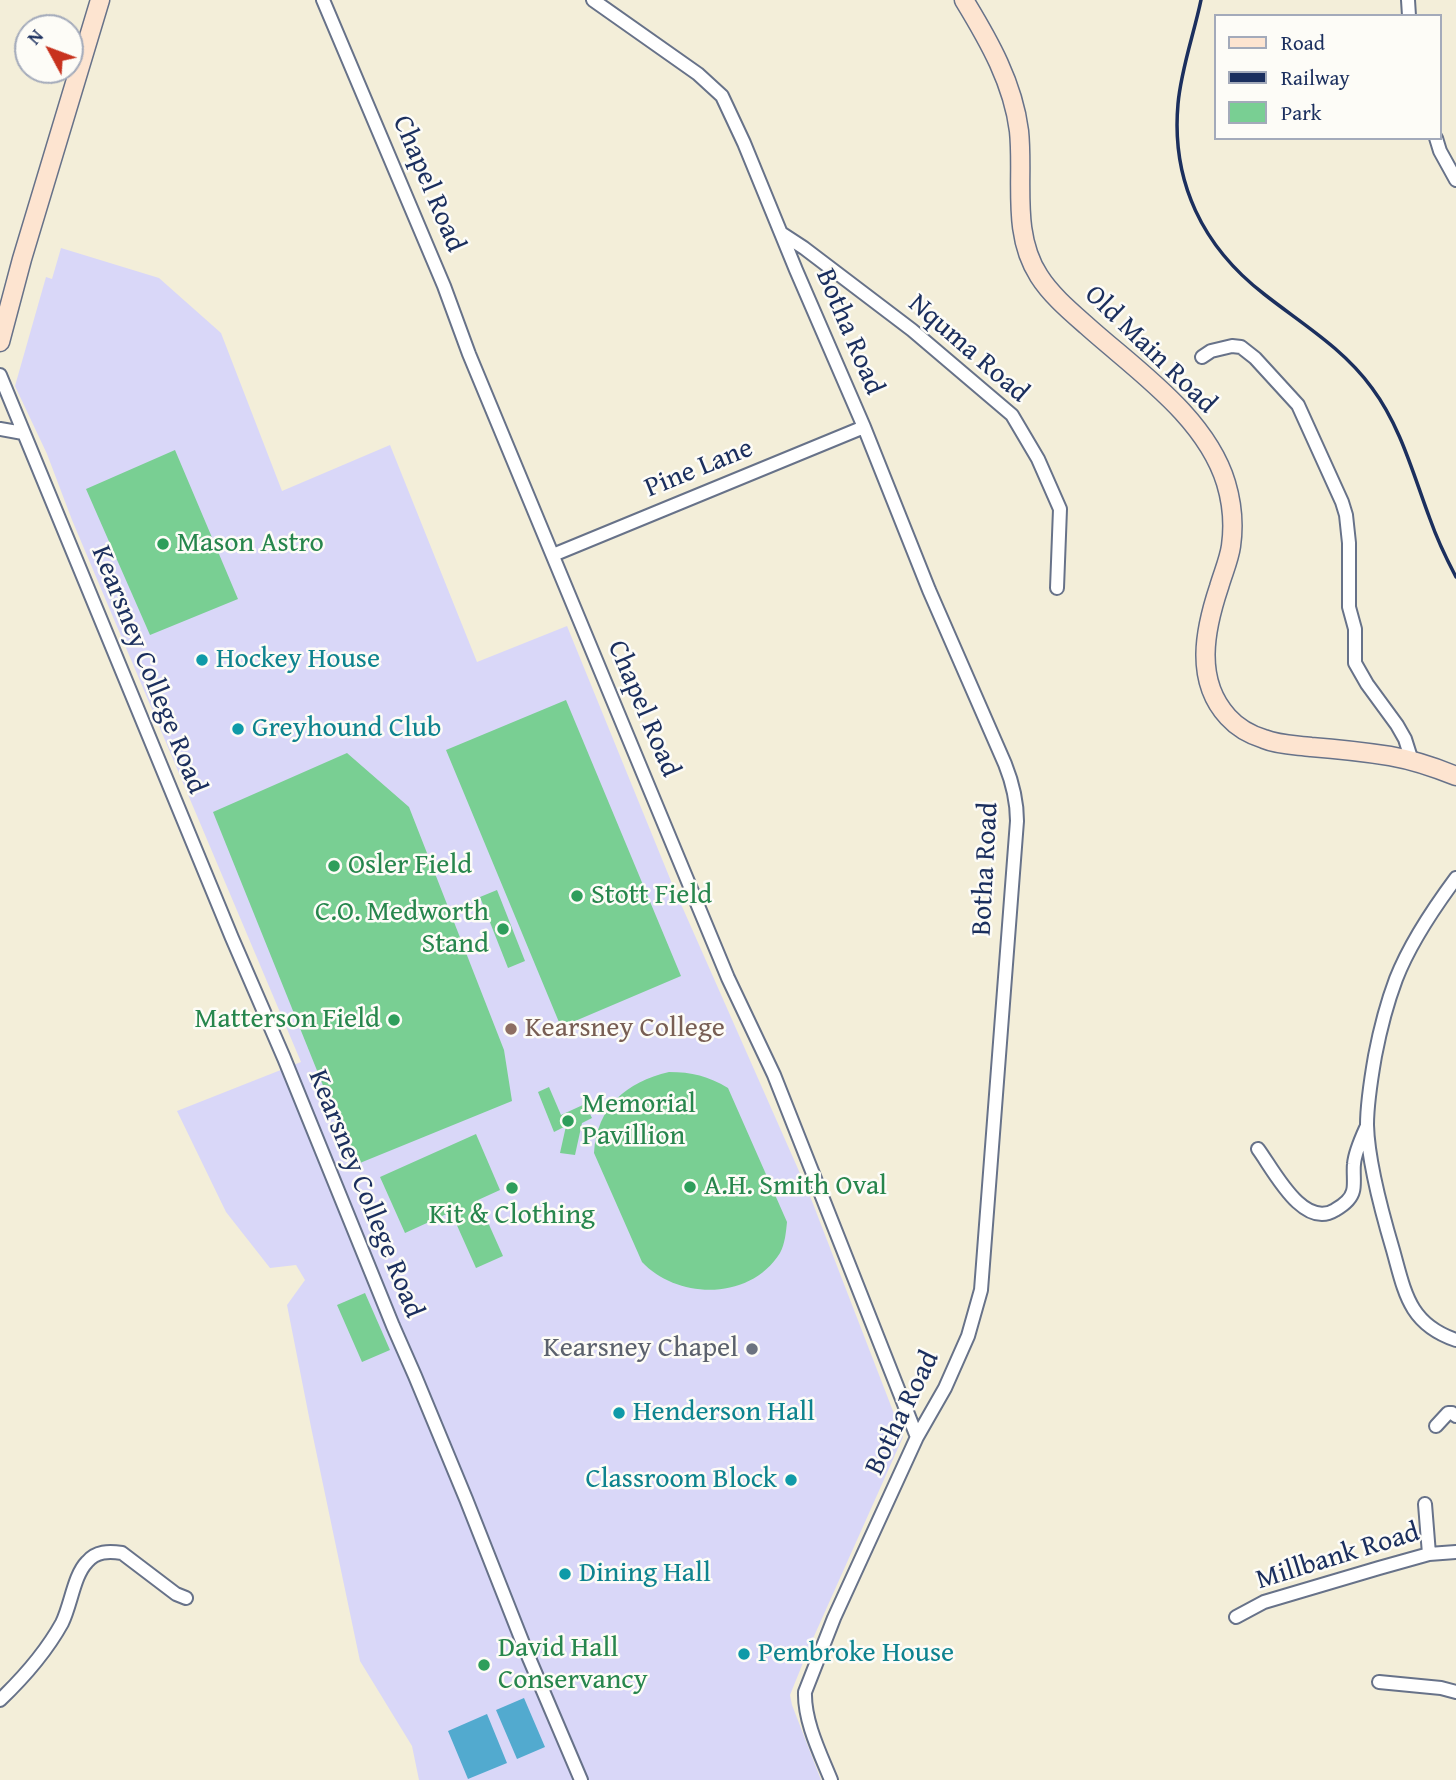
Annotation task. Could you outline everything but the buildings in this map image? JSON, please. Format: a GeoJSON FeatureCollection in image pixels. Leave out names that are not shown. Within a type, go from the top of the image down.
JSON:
{"type":"FeatureCollection","features":[{"type":"Feature","properties":{"kind":"main road"},"geometry":{"type":"LineString","coordinates":[[0,342],[22,259],[100,0]]}},
{"type":"Feature","properties":{"kind":"main road","name":"Old Main Road"},"geometry":{"type":"LineString","coordinates":[[964,0],[984,34],[1011,94],[1019,131],[1022,227],[1026,247],[1038,276],[1078,319],[1153,383],[1188,418],[1206,442],[1225,481],[1233,527],[1231,548],[1213,606],[1205,647],[1206,673],[1216,700],[1228,718],[1265,740],[1375,754],[1430,765],[1456,776]]}},
{"type":"Feature","properties":{"kind":"street","name":"Chapel Road"},"geometry":{"type":"LineString","coordinates":[[323,0],[444,286],[469,354],[728,978],[774,1075],[916,1437]]}},
{"type":"Feature","properties":{"kind":"street","name":"Botha Road"},"geometry":{"type":"LineString","coordinates":[[595,1],[698,74],[722,96],[864,427],[929,590],[1005,764],[1017,802],[981,1290],[968,1336],[945,1388],[916,1437],[834,1618],[805,1692],[812,1730],[831,1780]]}},
{"type":"Feature","properties":{"kind":"street"},"geometry":{"type":"LineString","coordinates":[[1437,140],[1456,180]]}},
{"type":"Feature","properties":{"kind":"street","name":"Nquma Road"},"geometry":{"type":"LineString","coordinates":[[780,232],[912,330],[1012,415],[1038,458],[1059,509],[1057,588]]}},
{"type":"Feature","properties":{"kind":"street"},"geometry":{"type":"LineString","coordinates":[[1202,356],[1224,347],[1241,347],[1255,358],[1298,405],[1346,515],[1349,542],[1349,607],[1356,629],[1356,663],[1367,684],[1405,739],[1412,761]]}},
{"type":"Feature","properties":{"kind":"street","name":"Kearsney College Road"},"geometry":{"type":"LineString","coordinates":[[0,375],[581,1780]]}},
{"type":"Feature","properties":{"kind":"street","name":"Pine Lane"},"geometry":{"type":"LineString","coordinates":[[553,555],[864,427]]}},
{"type":"Feature","properties":{"kind":"street"},"geometry":{"type":"LineString","coordinates":[[0,429],[23,433]]}},
{"type":"Feature","properties":{"kind":"street"},"geometry":{"type":"LineString","coordinates":[[1456,878],[1428,918],[1395,981],[1374,1063],[1367,1124],[1384,1220],[1409,1303],[1431,1329],[1456,1340]]}},
{"type":"Feature","properties":{"kind":"street"},"geometry":{"type":"LineString","coordinates":[[1258,1149],[1285,1189],[1300,1205],[1318,1215],[1328,1214],[1345,1203],[1353,1191],[1354,1160],[1367,1124]]}},
{"type":"Feature","properties":{"kind":"street"},"geometry":{"type":"LineString","coordinates":[[1436,1426],[1448,1413],[1456,1416]]}},
{"type":"Feature","properties":{"kind":"street"},"geometry":{"type":"LineString","coordinates":[[1425,1504],[1429,1554]]}},
{"type":"Feature","properties":{"kind":"street"},"geometry":{"type":"LineString","coordinates":[[0,1700],[27,1674],[38,1659],[62,1622],[83,1566],[96,1555],[105,1552],[122,1553],[176,1594],[186,1598]]}},
{"type":"Feature","properties":{"kind":"street","name":"Millbank Road"},"geometry":{"type":"LineString","coordinates":[[1236,1617],[1264,1602],[1429,1554],[1456,1552]]}},
{"type":"Feature","properties":{"kind":"street"},"geometry":{"type":"LineString","coordinates":[[1378,1682],[1456,1692]]}},
{"type":"Feature","properties":{"kind":"shaded area","name":"Kearsney College"},"geometry":{"type":"Polygon","coordinates":[[[61,248],[159,278],[221,333],[282,491],[390,445],[477,662],[567,626],[673,886],[810,1196],[903,1437],[790,1695],[821,1780],[419,1780],[412,1746],[360,1661],[287,1305],[305,1280],[296,1265],[270,1268],[226,1212],[177,1111],[301,1062],[72,520],[47,454],[15,386],[46,277],[52,279],[61,248]]]}},
{"type":"Feature","properties":{"kind":"green space","name":"Mason Astro"},"geometry":{"type":"Polygon","coordinates":[[[175,450],[238,599],[150,635],[86,489],[175,450]]]}},
{"type":"Feature","properties":{"kind":"green space","name":"Stott Field"},"geometry":{"type":"Polygon","coordinates":[[[566,700],[681,976],[561,1027],[446,750],[566,700]]]}},
{"type":"Feature","properties":{"kind":"green space"},"geometry":{"type":"Polygon","coordinates":[[[347,753],[409,807],[504,1050],[512,1101],[355,1165],[213,812],[347,753]]]}},
{"type":"Feature","properties":{"kind":"green space","name":"C.O. Medworth Stand"},"geometry":{"type":"Polygon","coordinates":[[[497,890],[525,961],[508,968],[480,897],[497,890]]]}},
{"type":"Feature","properties":{"kind":"green space","name":"A.H. Smith Oval"},"geometry":{"type":"Polygon","coordinates":[[[669,1072],[700,1076],[728,1088],[787,1222],[782,1249],[767,1269],[751,1280],[733,1287],[694,1289],[657,1274],[642,1262],[594,1153],[601,1122],[616,1099],[640,1082],[669,1072]]]}},
{"type":"Feature","properties":{"kind":"green space","name":"Memorial Pavillion"},"geometry":{"type":"Polygon","coordinates":[[[549,1087],[561,1115],[585,1104],[592,1118],[582,1123],[575,1155],[560,1153],[566,1126],[554,1132],[538,1092],[549,1087]]]}},
{"type":"Feature","properties":{"kind":"green space"},"geometry":{"type":"Polygon","coordinates":[[[476,1134],[500,1190],[478,1200],[503,1256],[476,1268],[451,1212],[405,1233],[380,1177],[476,1134]]]}},
{"type":"Feature","properties":{"kind":"green space"},"geometry":{"type":"Polygon","coordinates":[[[365,1293],[390,1350],[362,1362],[337,1305],[365,1293]]]}},
{"type":"Feature","properties":{"kind":"water"},"geometry":{"type":"Polygon","coordinates":[[[524,1698],[545,1747],[517,1759],[496,1710],[524,1698]]]}},
{"type":"Feature","properties":{"kind":"water"},"geometry":{"type":"Polygon","coordinates":[[[487,1714],[507,1763],[468,1779],[448,1731],[487,1714]]]}},
{"type":"Feature","properties":{"kind":"railway"},"geometry":{"type":"LineString","coordinates":[[1201,0],[1182,78],[1177,133],[1186,186],[1196,211],[1208,234],[1243,276],[1335,349],[1372,388],[1399,435],[1436,534],[1456,577]]}},
{"type":"Feature","properties":{"kind":"place","name":"Mason Astro"},"geometry":{"type":"Point","coordinates":[163,544]}},
{"type":"Feature","properties":{"kind":"place","name":"Hockey House"},"geometry":{"type":"Point","coordinates":[202,660]}},
{"type":"Feature","properties":{"kind":"place","name":"Greyhound Club"},"geometry":{"type":"Point","coordinates":[238,729]}},
{"type":"Feature","properties":{"kind":"place","name":"Osler Field"},"geometry":{"type":"Point","coordinates":[334,866]}},
{"type":"Feature","properties":{"kind":"place","name":"Stott Field"},"geometry":{"type":"Point","coordinates":[577,896]}},
{"type":"Feature","properties":{"kind":"place","name":"C.O. Medworth Stand"},"geometry":{"type":"Point","coordinates":[503,929]}},
{"type":"Feature","properties":{"kind":"place","name":"Matterson Field"},"geometry":{"type":"Point","coordinates":[394,1020]}},
{"type":"Feature","properties":{"kind":"place","name":"Kearsney College"},"geometry":{"type":"Point","coordinates":[511,1029]}},
{"type":"Feature","properties":{"kind":"place","name":"Memorial Pavillion"},"geometry":{"type":"Point","coordinates":[568,1121]}},
{"type":"Feature","properties":{"kind":"place","name":"A.H. Smith Oval"},"geometry":{"type":"Point","coordinates":[690,1187]}},
{"type":"Feature","properties":{"kind":"place","name":"Kit & Clothing"},"geometry":{"type":"Point","coordinates":[512,1188]}},
{"type":"Feature","properties":{"kind":"place","name":"Kearsney Chapel"},"geometry":{"type":"Point","coordinates":[752,1349]}},
{"type":"Feature","properties":{"kind":"place","name":"Henderson Hall"},"geometry":{"type":"Point","coordinates":[619,1413]}},
{"type":"Feature","properties":{"kind":"place","name":"Classroom Block"},"geometry":{"type":"Point","coordinates":[791,1480]}},
{"type":"Feature","properties":{"kind":"place","name":"Dining Hall"},"geometry":{"type":"Point","coordinates":[565,1574]}},
{"type":"Feature","properties":{"kind":"place","name":"Pembroke House"},"geometry":{"type":"Point","coordinates":[744,1654]}},
{"type":"Feature","properties":{"kind":"place","name":"David Hall Conservancy"},"geometry":{"type":"Point","coordinates":[484,1665]}}]}
